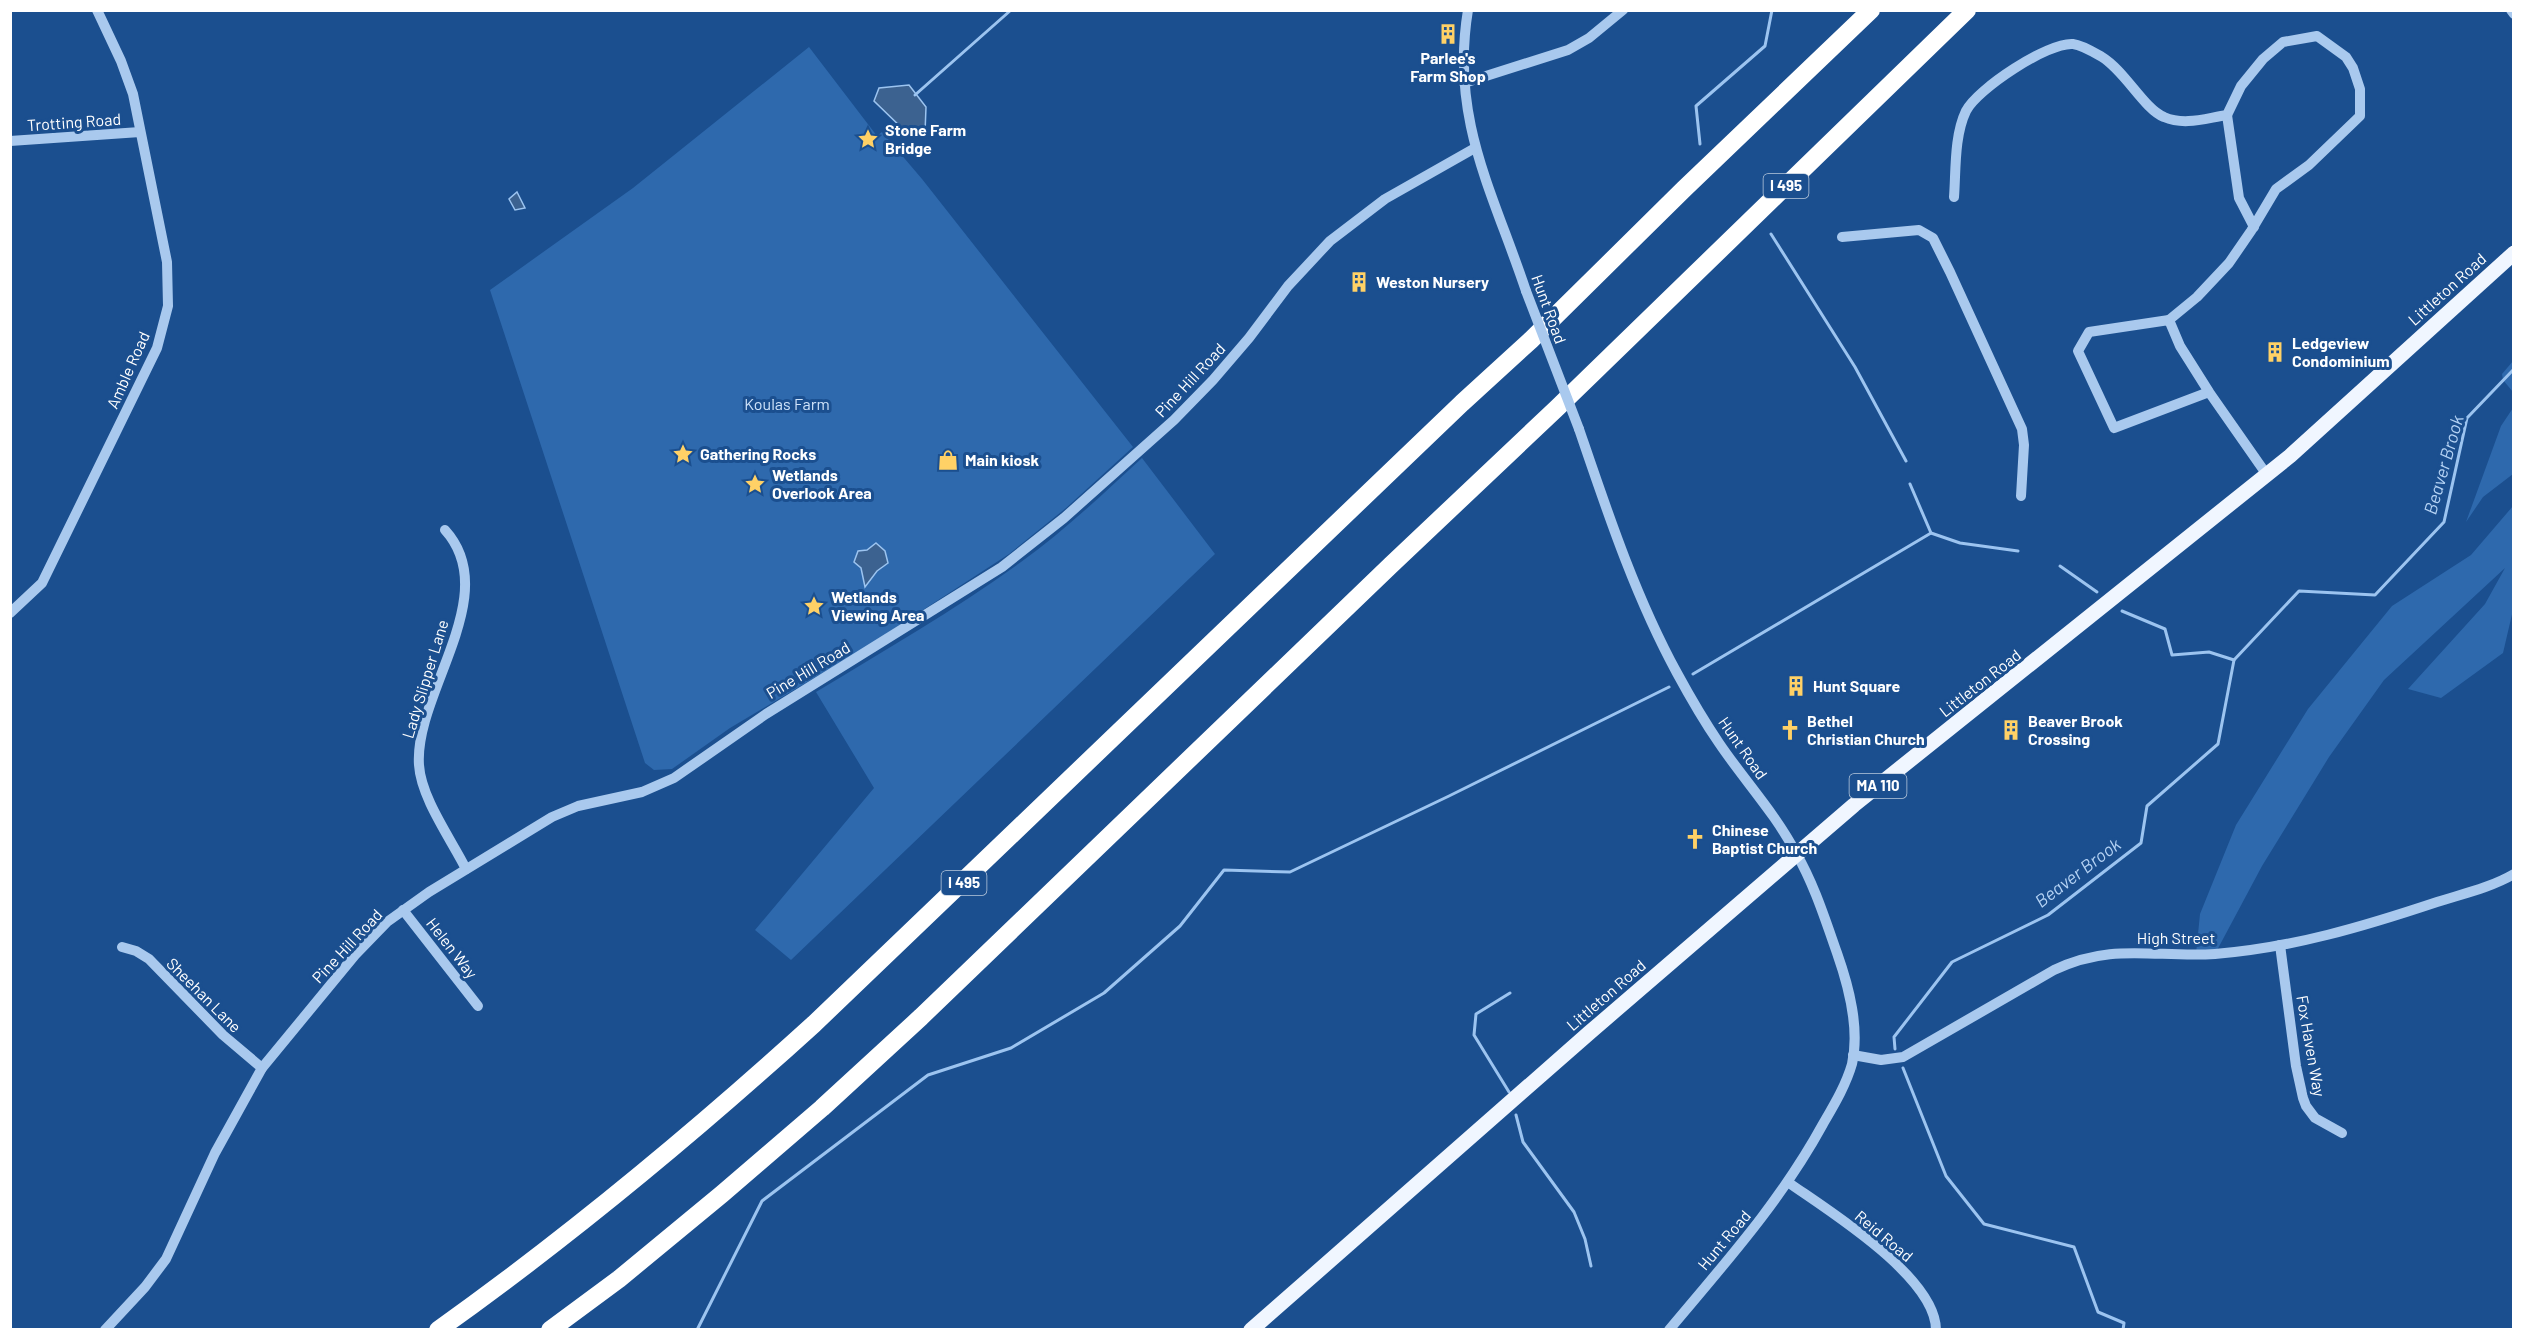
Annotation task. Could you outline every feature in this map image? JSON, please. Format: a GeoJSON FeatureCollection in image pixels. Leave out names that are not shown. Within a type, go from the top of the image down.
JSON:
{"type":"FeatureCollection","features":[{"type":"Feature","properties":{"kind":"highway","name":"I 495"},"geometry":{"type":"LineString","coordinates":[[438,1329],[552,1246],[634,1181],[724,1106],[814,1024],[1453,411],[1531,339],[1871,10]]}},
{"type":"Feature","properties":{"kind":"highway","name":"I 495"},"geometry":{"type":"LineString","coordinates":[[550,1329],[619,1279],[722,1194],[822,1108],[921,1017],[1557,408],[1967,10]]}},
{"type":"Feature","properties":{"kind":"main road","name":"Littleton Road"},"geometry":{"type":"LineString","coordinates":[[1251,1329],[1854,805],[2267,475],[2514,253]]}},
{"type":"Feature","properties":{"kind":"street","name":"Amble Road"},"geometry":{"type":"LineString","coordinates":[[10,613],[42,583],[157,348],[168,306],[167,262],[133,94],[98,10]]}},
{"type":"Feature","properties":{"kind":"street"},"geometry":{"type":"LineString","coordinates":[[1468,10],[1463,59],[1464,83],[1475,148]]}},
{"type":"Feature","properties":{"kind":"street"},"geometry":{"type":"LineString","coordinates":[[1464,83],[1568,50],[1589,38],[1623,10]]}},
{"type":"Feature","properties":{"kind":"street"},"geometry":{"type":"LineString","coordinates":[[2209,392],[2114,428],[2078,351],[2089,332],[2169,320],[2197,297],[2229,263],[2254,227],[2276,189],[2309,165],[2360,116],[2360,89],[2353,68],[2346,57],[2329,42],[2317,36],[2283,42],[2263,59],[2241,86],[2227,115],[2239,198],[2254,227]]}},
{"type":"Feature","properties":{"kind":"street"},"geometry":{"type":"LineString","coordinates":[[1954,197],[1959,139],[1966,111],[1976,99],[2008,73],[2053,48],[2073,44],[2104,58],[2124,74],[2146,102],[2162,117],[2181,123],[2227,115]]}},
{"type":"Feature","properties":{"kind":"street","name":"Trotting Road"},"geometry":{"type":"LineString","coordinates":[[10,141],[140,132]]}},
{"type":"Feature","properties":{"kind":"street","name":"Hunt Road"},"geometry":{"type":"LineString","coordinates":[[1475,148],[1526,291],[1645,606],[1677,673],[1719,743],[1780,825],[1797,854],[1810,882],[1845,976],[1853,1013],[1853,1055],[1842,1091],[1789,1183],[1747,1238],[1669,1329]]}},
{"type":"Feature","properties":{"kind":"street","name":"Pine Hill Road"},"geometry":{"type":"LineString","coordinates":[[105,1329],[145,1287],[166,1259],[215,1153],[262,1068],[364,945],[403,910],[466,869],[569,809],[642,792],[674,778],[765,714],[1002,567],[1064,518],[1174,420],[1250,338],[1288,286],[1330,241],[1385,200],[1475,148]]}},
{"type":"Feature","properties":{"kind":"street"},"geometry":{"type":"LineString","coordinates":[[1842,237],[1919,230],[1933,238],[2022,429],[2024,445],[2021,496]]}},
{"type":"Feature","properties":{"kind":"street"},"geometry":{"type":"LineString","coordinates":[[2169,320],[2180,346],[2209,392],[2267,475]]}},
{"type":"Feature","properties":{"kind":"street","name":"Lady Slipper Lane"},"geometry":{"type":"LineString","coordinates":[[445,530],[457,546],[462,558],[464,594],[456,631],[423,729],[419,747],[419,765],[425,790],[466,869]]}},
{"type":"Feature","properties":{"kind":"street","name":"High Street"},"geometry":{"type":"LineString","coordinates":[[1853,1055],[1881,1059],[1903,1057],[2054,970],[2092,955],[2215,954],[2280,945],[2374,923],[2511,878]]}},
{"type":"Feature","properties":{"kind":"street","name":"Helen Way"},"geometry":{"type":"LineString","coordinates":[[403,910],[478,1006]]}},
{"type":"Feature","properties":{"kind":"street","name":"Fox Haven Way"},"geometry":{"type":"LineString","coordinates":[[2280,945],[2296,1066],[2303,1098],[2315,1118],[2342,1133]]}},
{"type":"Feature","properties":{"kind":"street","name":"Sheehan Lane"},"geometry":{"type":"LineString","coordinates":[[122,947],[136,951],[149,959],[228,1041],[262,1068]]}},
{"type":"Feature","properties":{"kind":"street","name":"Reid Road"},"geometry":{"type":"LineString","coordinates":[[1789,1183],[1864,1236],[1904,1270],[1925,1296],[1936,1323],[1936,1329]]}},
{"type":"Feature","properties":{"kind":"green space","name":"Koulas Farm"},"geometry":{"type":"Polygon","coordinates":[[[809,47],[877,136],[882,132],[922,179],[1133,447],[1066,508],[1009,554],[866,647],[730,728],[672,769],[654,770],[645,763],[490,290],[633,188],[809,47]]]}},
{"type":"Feature","properties":{"kind":"green space"},"geometry":{"type":"Polygon","coordinates":[[[2513,361],[2513,392],[2503,380],[2502,374],[2513,361]]]}},
{"type":"Feature","properties":{"kind":"green space"},"geometry":{"type":"Polygon","coordinates":[[[2513,408],[2513,474],[2483,497],[2466,522],[2501,426],[2513,408]]]}},
{"type":"Feature","properties":{"kind":"green space"},"geometry":{"type":"Polygon","coordinates":[[[1142,458],[1215,554],[791,960],[755,930],[874,788],[816,692],[996,580],[1068,525],[1142,458]]]}},
{"type":"Feature","properties":{"kind":"green space"},"geometry":{"type":"Polygon","coordinates":[[[2513,506],[2513,610],[2503,653],[2441,698],[2408,689],[2485,604],[2505,568],[2384,680],[2329,757],[2262,866],[2215,954],[2196,954],[2200,914],[2236,825],[2308,709],[2392,606],[2471,555],[2513,506]]]}},
{"type":"Feature","properties":{"kind":"shaded area"},"geometry":{"type":"Polygon","coordinates":[[[909,85],[926,107],[925,133],[905,131],[874,101],[879,88],[909,85]]]}},
{"type":"Feature","properties":{"kind":"shaded area"},"geometry":{"type":"Polygon","coordinates":[[[517,192],[525,208],[515,210],[509,199],[517,192]]]}},
{"type":"Feature","properties":{"kind":"shaded area"},"geometry":{"type":"Polygon","coordinates":[[[876,543],[885,551],[888,563],[877,571],[865,587],[861,568],[854,562],[858,551],[867,550],[876,543]]]}},
{"type":"Feature","properties":{"kind":"waterway"},"geometry":{"type":"LineString","coordinates":[[915,95],[1011,10]]}},
{"type":"Feature","properties":{"kind":"waterway"},"geometry":{"type":"LineString","coordinates":[[1700,144],[1696,106],[1765,46],[1772,10]]}},
{"type":"Feature","properties":{"kind":"waterway"},"geometry":{"type":"LineString","coordinates":[[1771,234],[1855,367],[1906,461]]}},
{"type":"Feature","properties":{"kind":"waterway","name":"Beaver Brook"},"geometry":{"type":"LineString","coordinates":[[1895,1049],[1894,1037],[1952,962],[2048,915],[2141,843],[2147,806],[2218,744],[2234,660],[2299,591],[2375,595],[2444,522],[2467,418],[2514,369]]}},
{"type":"Feature","properties":{"kind":"waterway"},"geometry":{"type":"LineString","coordinates":[[1910,484],[1931,533],[1960,543],[2018,551]]}},
{"type":"Feature","properties":{"kind":"waterway"},"geometry":{"type":"LineString","coordinates":[[1693,674],[1931,533]]}},
{"type":"Feature","properties":{"kind":"waterway"},"geometry":{"type":"LineString","coordinates":[[2060,566],[2097,592]]}},
{"type":"Feature","properties":{"kind":"waterway"},"geometry":{"type":"LineString","coordinates":[[2122,611],[2165,629],[2172,655],[2209,652],[2234,660]]}},
{"type":"Feature","properties":{"kind":"waterway"},"geometry":{"type":"LineString","coordinates":[[697,1330],[762,1201],[928,1075],[1011,1048],[1104,993],[1180,926],[1224,870],[1290,872],[1669,687]]}},
{"type":"Feature","properties":{"kind":"waterway"},"geometry":{"type":"LineString","coordinates":[[1509,1092],[1474,1035],[1476,1014],[1510,993]]}},
{"type":"Feature","properties":{"kind":"waterway","name":"Beaver Brook"},"geometry":{"type":"LineString","coordinates":[[1903,1068],[1946,1176],[1984,1224],[2074,1247],[2098,1312],[2124,1323],[2123,1330]]}},
{"type":"Feature","properties":{"kind":"waterway"},"geometry":{"type":"LineString","coordinates":[[1516,1115],[1523,1142],[1574,1212],[1585,1239],[1591,1266]]}},
{"type":"Feature","properties":{"kind":"place","name":"Parlee's Farm Shop"},"geometry":{"type":"Point","coordinates":[1448,34]}},
{"type":"Feature","properties":{"kind":"place","name":"Stone Farm Bridge"},"geometry":{"type":"Point","coordinates":[868,139]}},
{"type":"Feature","properties":{"kind":"place","name":"Weston Nursery"},"geometry":{"type":"Point","coordinates":[1359,282]}},
{"type":"Feature","properties":{"kind":"place","name":"Ledgeview Condominium"},"geometry":{"type":"Point","coordinates":[2275,352]}},
{"type":"Feature","properties":{"kind":"place","name":"Gathering Rocks"},"geometry":{"type":"Point","coordinates":[683,454]}},
{"type":"Feature","properties":{"kind":"place","name":"Main kiosk"},"geometry":{"type":"Point","coordinates":[948,460]}},
{"type":"Feature","properties":{"kind":"place","name":"Wetlands Overlook Area"},"geometry":{"type":"Point","coordinates":[755,484]}},
{"type":"Feature","properties":{"kind":"place","name":"Wetlands Viewing Area"},"geometry":{"type":"Point","coordinates":[814,606]}},
{"type":"Feature","properties":{"kind":"place","name":"Hunt Square"},"geometry":{"type":"Point","coordinates":[1796,686]}},
{"type":"Feature","properties":{"kind":"place","name":"Bethel Christian Church"},"geometry":{"type":"Point","coordinates":[1790,730]}},
{"type":"Feature","properties":{"kind":"place","name":"Beaver Brook Crossing"},"geometry":{"type":"Point","coordinates":[2011,730]}},
{"type":"Feature","properties":{"kind":"place","name":"Chinese Baptist Church"},"geometry":{"type":"Point","coordinates":[1695,839]}}]}
